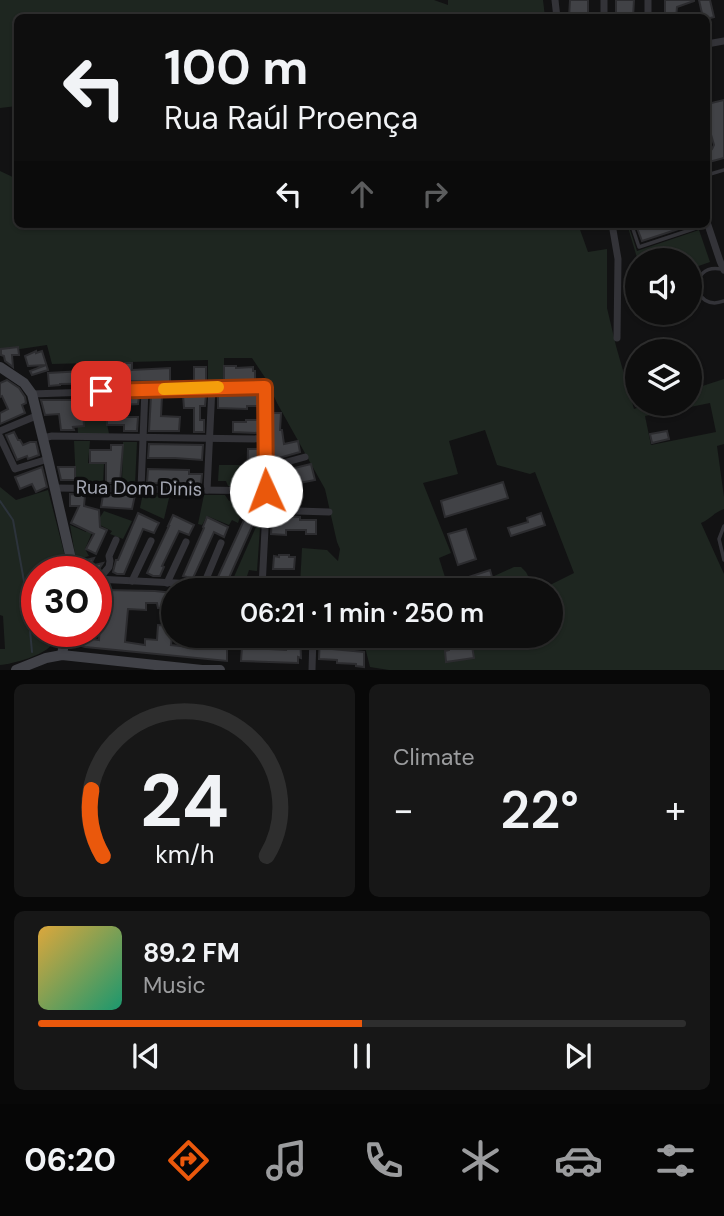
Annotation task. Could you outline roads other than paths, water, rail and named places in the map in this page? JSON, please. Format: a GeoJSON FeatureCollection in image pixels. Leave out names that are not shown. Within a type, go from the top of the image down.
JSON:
{"type":"FeatureCollection","features":[{"type":"Feature","properties":{"kind":"street"},"geometry":{"type":"LineString","coordinates":[[613,228],[618,259],[617,338]]}},
{"type":"Feature","properties":{"kind":"street"},"geometry":{"type":"LineString","coordinates":[[709,228],[724,270]]}},
{"type":"Feature","properties":{"kind":"street"},"geometry":{"type":"LineString","coordinates":[[0,367],[24,383],[32,394],[70,556]]}},
{"type":"Feature","properties":{"kind":"street"},"geometry":{"type":"LineString","coordinates":[[207,490],[212,387]]}},
{"type":"Feature","properties":{"kind":"street"},"geometry":{"type":"LineString","coordinates":[[32,394],[265,387],[266,510],[262,578]]}},
{"type":"Feature","properties":{"kind":"street"},"geometry":{"type":"LineString","coordinates":[[141,489],[145,389]]}},
{"type":"Feature","properties":{"kind":"street"},"geometry":{"type":"LineString","coordinates":[[0,431],[36,416]]}},
{"type":"Feature","properties":{"kind":"street"},"geometry":{"type":"LineString","coordinates":[[0,437],[15,469],[48,459]]}},
{"type":"Feature","properties":{"kind":"street"},"geometry":{"type":"LineString","coordinates":[[43,438],[264,439]]}},
{"type":"Feature","properties":{"kind":"street"},"geometry":{"type":"LineString","coordinates":[[265,468],[305,457]]}},
{"type":"Feature","properties":{"kind":"street","name":"Rua Dom Dinis"},"geometry":{"type":"LineString","coordinates":[[55,488],[266,491]]}},
{"type":"Feature","properties":{"kind":"street"},"geometry":{"type":"LineString","coordinates":[[266,510],[329,512]]}},
{"type":"Feature","properties":{"kind":"street"},"geometry":{"type":"LineString","coordinates":[[109,556],[116,540]]}},
{"type":"Feature","properties":{"kind":"street"},"geometry":{"type":"LineString","coordinates":[[132,581],[151,541]]}},
{"type":"Feature","properties":{"kind":"street"},"geometry":{"type":"LineString","coordinates":[[169,578],[186,542]]}},
{"type":"Feature","properties":{"kind":"street"},"geometry":{"type":"LineString","coordinates":[[206,578],[221,543]]}},
{"type":"Feature","properties":{"kind":"street"},"geometry":{"type":"LineString","coordinates":[[112,580],[161,583]]}},
{"type":"Feature","properties":{"kind":"street"},"geometry":{"type":"LineString","coordinates":[[62,655],[63,647]]}},
{"type":"Feature","properties":{"kind":"street"},"geometry":{"type":"LineString","coordinates":[[312,670],[313,648]]}},
{"type":"Feature","properties":{"kind":"street"},"geometry":{"type":"LineString","coordinates":[[16,670],[62,655],[220,670]]}},
{"type":"Feature","properties":{"kind":"lane"},"geometry":{"type":"LineString","coordinates":[[633,229],[639,247],[693,228]]}},
{"type":"Feature","properties":{"kind":"lane"},"geometry":{"type":"LineString","coordinates":[[724,270],[707,270],[702,273],[697,283],[703,299],[714,303],[724,301]]}},
{"type":"Feature","properties":{"kind":"lane"},"geometry":{"type":"LineString","coordinates":[[724,526],[719,539],[724,560]]}},
{"type":"Feature","properties":{"kind":"waterway"},"geometry":{"type":"LineString","coordinates":[[0,501],[13,520],[27,598],[32,652]]}}]}
